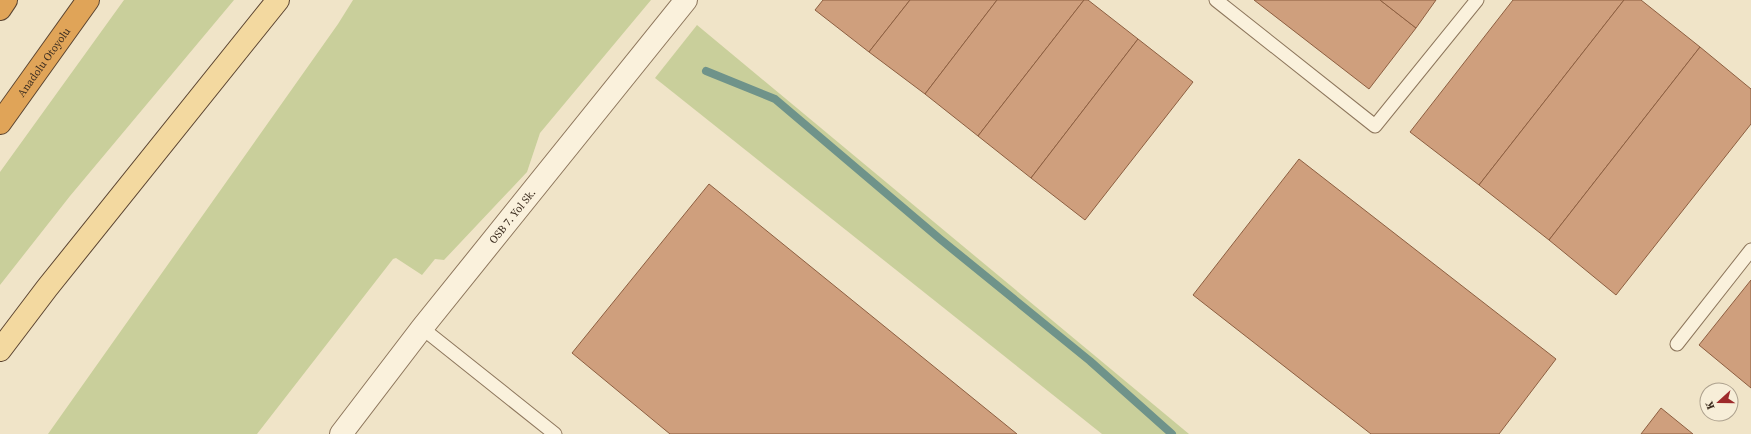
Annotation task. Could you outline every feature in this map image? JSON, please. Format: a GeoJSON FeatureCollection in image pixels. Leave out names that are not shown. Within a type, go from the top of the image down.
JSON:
{"type":"FeatureCollection","features":[{"type":"Feature","properties":{"kind":"highway"},"geometry":{"type":"LineString","coordinates":[[0,9],[6,0]]}},
{"type":"Feature","properties":{"kind":"highway","name":"Anadolu Otoyolu"},"geometry":{"type":"LineString","coordinates":[[0,123],[88,0]]}},
{"type":"Feature","properties":{"kind":"main road"},"geometry":{"type":"LineString","coordinates":[[0,350],[47,288],[278,0]]}},
{"type":"Feature","properties":{"kind":"street","name":"OSB 7. Yol Sk."},"geometry":{"type":"LineString","coordinates":[[341,434],[422,328],[686,0]]}},
{"type":"Feature","properties":{"kind":"lane"},"geometry":{"type":"LineString","coordinates":[[1216,0],[1375,126],[1478,0]]}},
{"type":"Feature","properties":{"kind":"lane"},"geometry":{"type":"LineString","coordinates":[[1678,344],[1751,250]]}},
{"type":"Feature","properties":{"kind":"lane"},"geometry":{"type":"LineString","coordinates":[[422,328],[555,434]]}},
{"type":"Feature","properties":{"kind":"green space"},"geometry":{"type":"Polygon","coordinates":[[[124,0],[234,0],[70,196],[0,285],[0,172],[124,0]]]}},
{"type":"Feature","properties":{"kind":"green space"},"geometry":{"type":"Polygon","coordinates":[[[353,0],[651,0],[540,133],[527,172],[444,260],[435,259],[422,275],[396,258],[393,259],[257,434],[48,434],[338,24],[353,0]]]}},
{"type":"Feature","properties":{"kind":"green space"},"geometry":{"type":"Polygon","coordinates":[[[697,25],[1189,434],[1102,434],[655,78],[697,25]]]}},
{"type":"Feature","properties":{"kind":"building"},"geometry":{"type":"Polygon","coordinates":[[[823,0],[910,0],[869,52],[815,10],[823,0]]]}},
{"type":"Feature","properties":{"kind":"building"},"geometry":{"type":"Polygon","coordinates":[[[910,0],[997,0],[925,94],[869,52],[910,0]]]}},
{"type":"Feature","properties":{"kind":"building"},"geometry":{"type":"Polygon","coordinates":[[[997,0],[1084,0],[978,136],[925,94],[997,0]]]}},
{"type":"Feature","properties":{"kind":"building"},"geometry":{"type":"Polygon","coordinates":[[[1084,0],[1088,0],[1138,39],[1031,178],[978,136],[1084,0]]]}},
{"type":"Feature","properties":{"kind":"building"},"geometry":{"type":"Polygon","coordinates":[[[1254,0],[1380,0],[1416,28],[1369,89],[1254,0]]]}},
{"type":"Feature","properties":{"kind":"building"},"geometry":{"type":"Polygon","coordinates":[[[1380,0],[1436,0],[1416,28],[1380,0]]]}},
{"type":"Feature","properties":{"kind":"building"},"geometry":{"type":"Polygon","coordinates":[[[1513,0],[1624,0],[1479,185],[1410,132],[1513,0]]]}},
{"type":"Feature","properties":{"kind":"building"},"geometry":{"type":"Polygon","coordinates":[[[1624,0],[1641,0],[1700,47],[1549,240],[1479,185],[1624,0]]]}},
{"type":"Feature","properties":{"kind":"building"},"geometry":{"type":"Polygon","coordinates":[[[1138,39],[1193,82],[1085,220],[1031,178],[1138,39]]]}},
{"type":"Feature","properties":{"kind":"building"},"geometry":{"type":"Polygon","coordinates":[[[1700,47],[1751,89],[1751,124],[1616,295],[1549,240],[1700,47]]]}},
{"type":"Feature","properties":{"kind":"building"},"geometry":{"type":"Polygon","coordinates":[[[1299,159],[1556,359],[1499,434],[1371,434],[1193,295],[1299,159]]]}},
{"type":"Feature","properties":{"kind":"building"},"geometry":{"type":"Polygon","coordinates":[[[709,184],[1017,434],[670,434],[572,353],[709,184]]]}},
{"type":"Feature","properties":{"kind":"building"},"geometry":{"type":"Polygon","coordinates":[[[1751,280],[1751,388],[1699,345],[1751,280]]]}},
{"type":"Feature","properties":{"kind":"building"},"geometry":{"type":"Polygon","coordinates":[[[1661,408],[1693,434],[1641,434],[1661,408]]]}},
{"type":"Feature","properties":{"kind":"waterway"},"geometry":{"type":"LineString","coordinates":[[706,71],[775,99],[940,239],[1090,361],[1172,434]]}}]}
